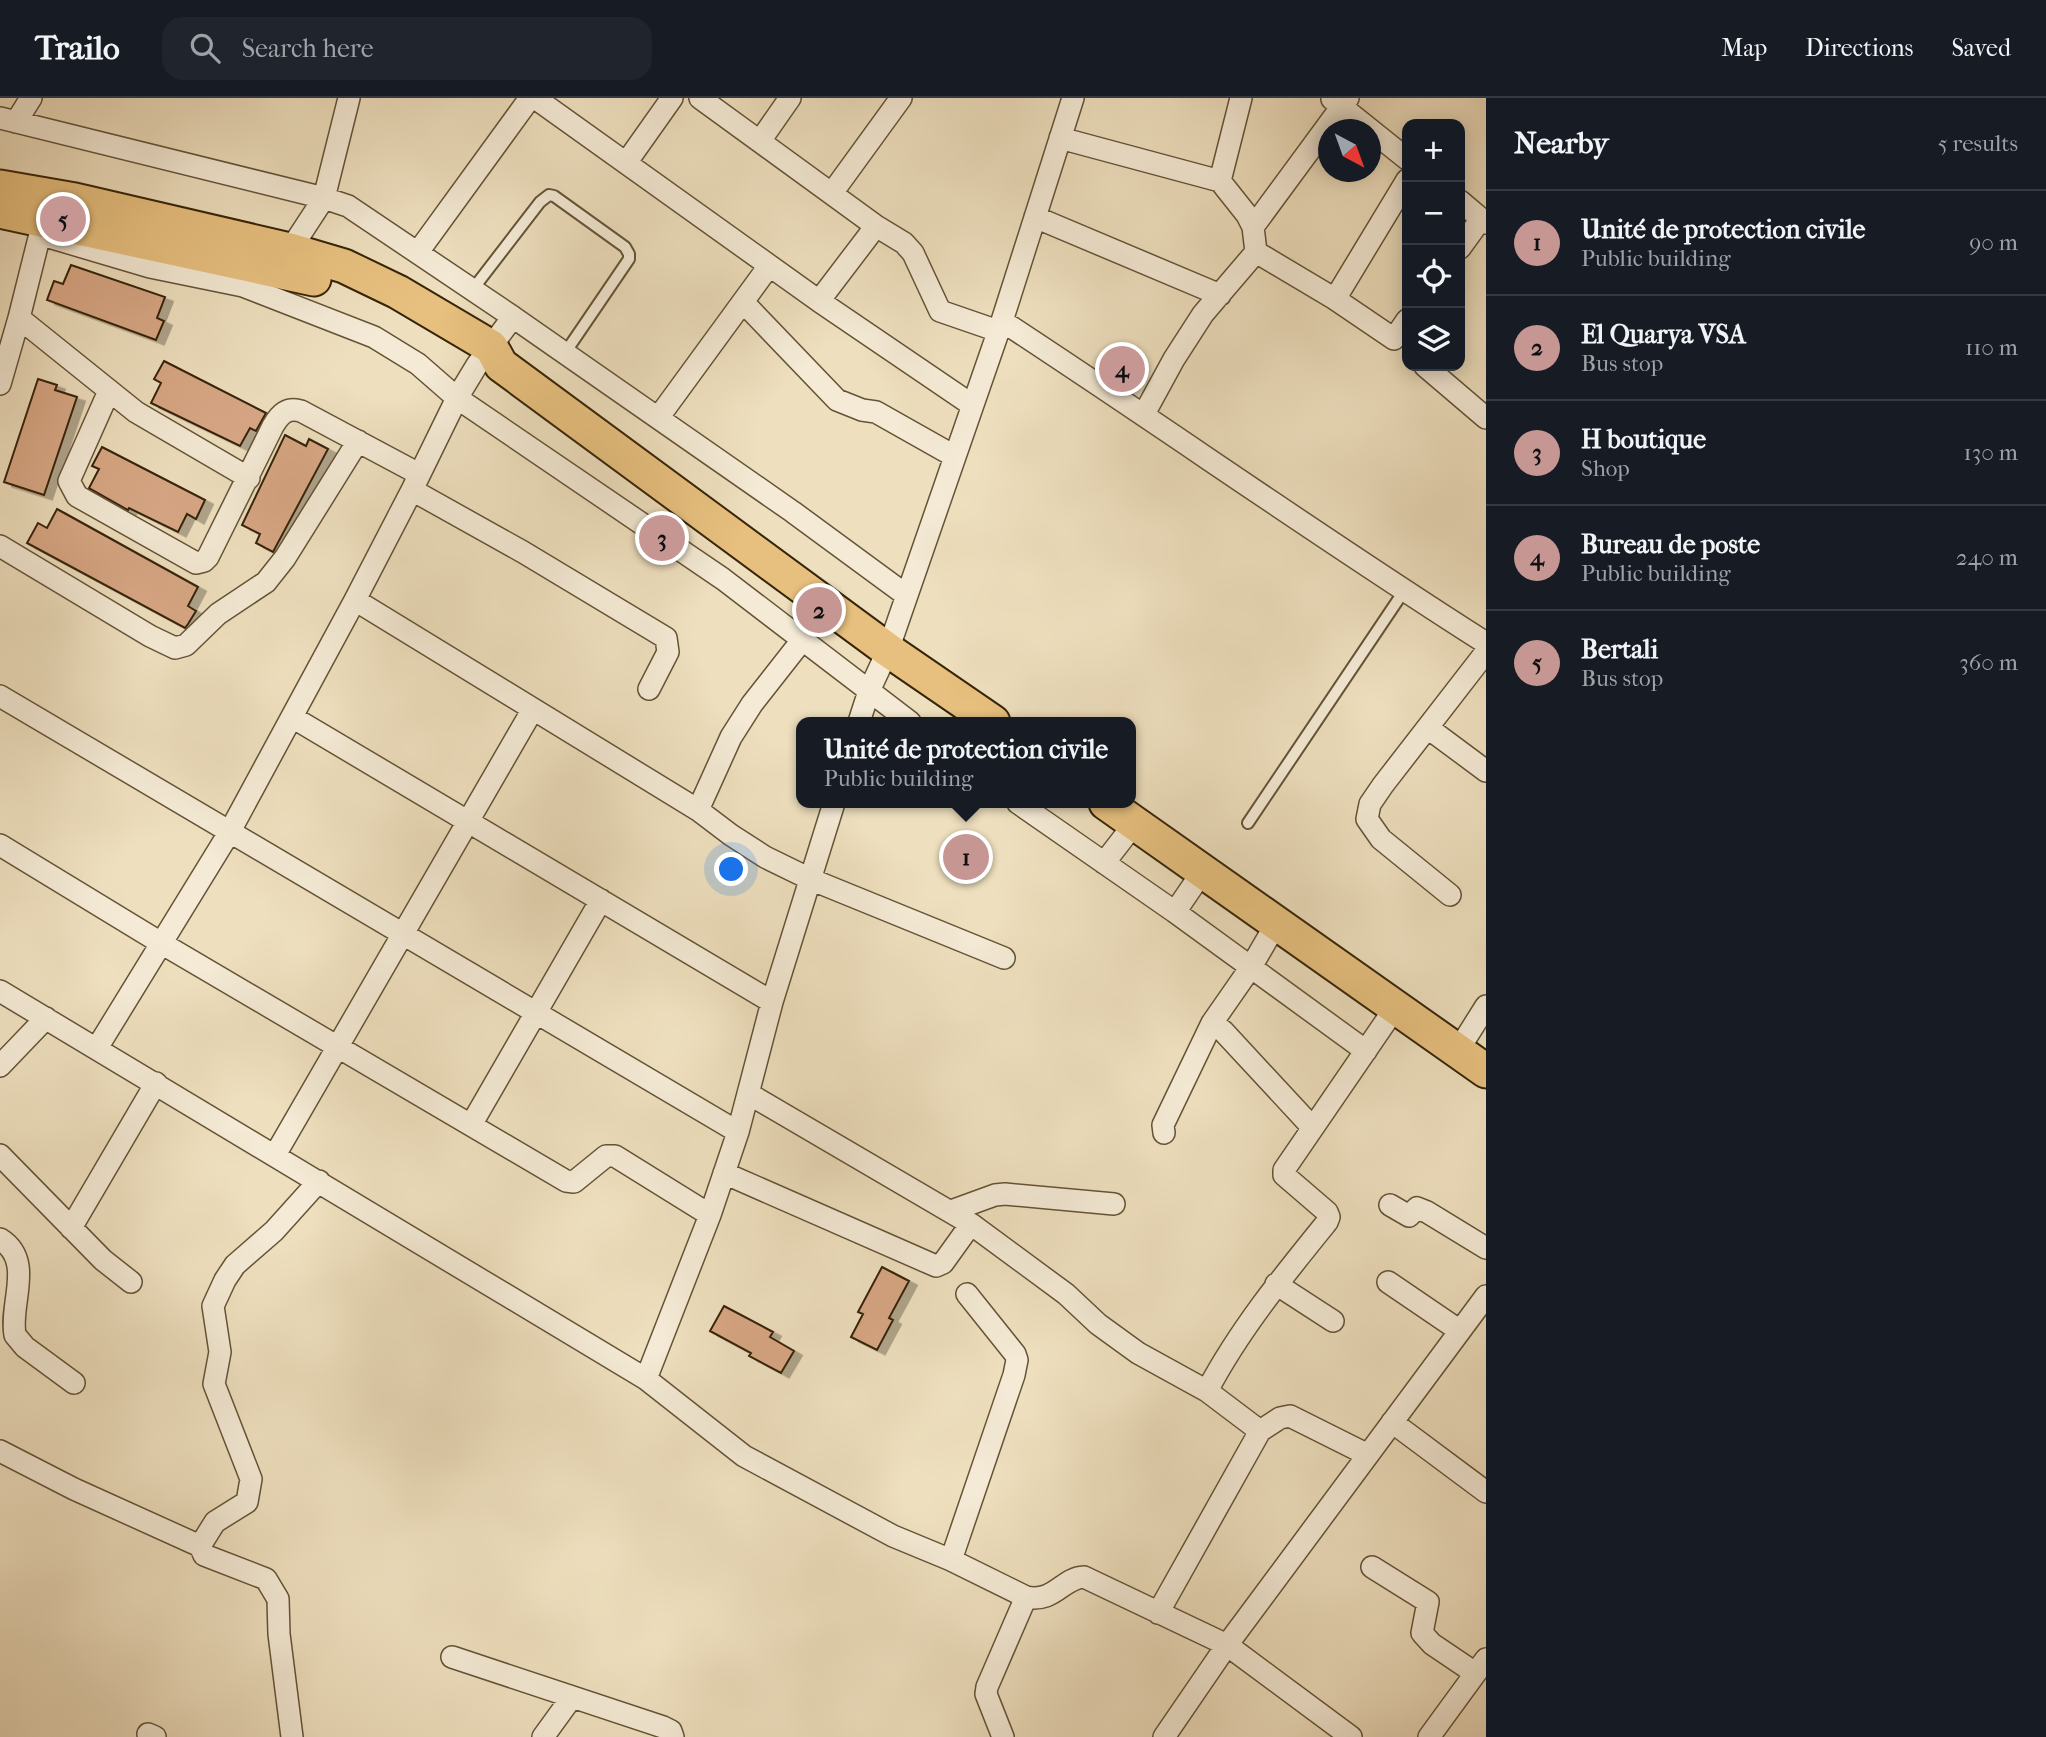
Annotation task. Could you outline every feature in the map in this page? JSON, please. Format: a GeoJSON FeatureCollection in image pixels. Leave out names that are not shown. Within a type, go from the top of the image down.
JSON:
{"type":"FeatureCollection","features":[{"type":"Feature","properties":{"kind":"highway"},"geometry":{"type":"LineString","coordinates":[[0,187],[75,201],[290,250],[344,266],[398,292],[888,650],[985,717]]}},
{"type":"Feature","properties":{"kind":"highway"},"geometry":{"type":"LineString","coordinates":[[0,211],[42,227],[308,277],[336,285],[490,359]]}},
{"type":"Feature","properties":{"kind":"highway"},"geometry":{"type":"LineString","coordinates":[[1113,808],[1486,1072]]}},
{"type":"Feature","properties":{"kind":"street"},"geometry":{"type":"LineString","coordinates":[[8,120],[31,98]]}},
{"type":"Feature","properties":{"kind":"street"},"geometry":{"type":"LineString","coordinates":[[290,250],[324,198],[349,98]]}},
{"type":"Feature","properties":{"kind":"street"},"geometry":{"type":"LineString","coordinates":[[418,252],[532,98],[819,301],[972,405]]}},
{"type":"Feature","properties":{"kind":"street"},"geometry":{"type":"LineString","coordinates":[[626,163],[672,98]]}},
{"type":"Feature","properties":{"kind":"street"},"geometry":{"type":"LineString","coordinates":[[700,98],[876,226],[904,243],[913,253],[940,310],[1000,326],[1144,414],[1486,643]]}},
{"type":"Feature","properties":{"kind":"street"},"geometry":{"type":"LineString","coordinates":[[760,141],[790,98]]}},
{"type":"Feature","properties":{"kind":"street"},"geometry":{"type":"LineString","coordinates":[[832,193],[901,98]]}},
{"type":"Feature","properties":{"kind":"street"},"geometry":{"type":"LineString","coordinates":[[861,717],[888,650],[1000,326],[1073,98]]}},
{"type":"Feature","properties":{"kind":"street"},"geometry":{"type":"LineString","coordinates":[[1220,181],[1241,98]]}},
{"type":"Feature","properties":{"kind":"street"},"geometry":{"type":"LineString","coordinates":[[1253,227],[1340,101],[1402,155]]}},
{"type":"Feature","properties":{"kind":"street"},"geometry":{"type":"LineString","coordinates":[[8,120],[348,206],[565,353],[906,595]]}},
{"type":"Feature","properties":{"kind":"street"},"geometry":{"type":"LineString","coordinates":[[1060,138],[1220,181],[1253,227],[1256,252],[1203,314],[1174,359],[1144,414]]}},
{"type":"Feature","properties":{"kind":"street"},"geometry":{"type":"LineString","coordinates":[[1335,299],[1406,182]]}},
{"type":"Feature","properties":{"kind":"street"},"geometry":{"type":"LineString","coordinates":[[1463,245],[1483,221],[1465,205]]}},
{"type":"Feature","properties":{"kind":"street"},"geometry":{"type":"LineString","coordinates":[[1035,217],[1220,295]]}},
{"type":"Feature","properties":{"kind":"street"},"geometry":{"type":"LineString","coordinates":[[819,301],[876,226]]}},
{"type":"Feature","properties":{"kind":"street"},"geometry":{"type":"LineString","coordinates":[[0,384],[42,227],[150,267],[243,286],[374,337],[418,364],[457,398],[723,579],[903,717]]}},
{"type":"Feature","properties":{"kind":"street"},"geometry":{"type":"LineString","coordinates":[[1256,252],[1335,299],[1400,344]]}},
{"type":"Feature","properties":{"kind":"street"},"geometry":{"type":"LineString","coordinates":[[658,418],[769,266]]}},
{"type":"Feature","properties":{"kind":"street"},"geometry":{"type":"LineString","coordinates":[[743,302],[837,400],[862,410],[876,412],[954,456]]}},
{"type":"Feature","properties":{"kind":"street"},"geometry":{"type":"LineString","coordinates":[[97,1048],[229,832],[355,600],[457,398],[490,359],[513,317]]}},
{"type":"Feature","properties":{"kind":"street"},"geometry":{"type":"LineString","coordinates":[[19,318],[136,412],[248,478]]}},
{"type":"Feature","properties":{"kind":"street"},"geometry":{"type":"LineString","coordinates":[[1432,371],[1486,418]]}},
{"type":"Feature","properties":{"kind":"street"},"geometry":{"type":"LineString","coordinates":[[109,391],[69,481],[77,496],[196,563],[208,557],[279,416],[288,410],[302,411],[358,441],[523,551],[666,638],[668,652],[649,689]]}},
{"type":"Feature","properties":{"kind":"street"},"geometry":{"type":"LineString","coordinates":[[0,546],[150,636],[180,648],[198,636],[218,614],[266,582],[285,558],[358,441]]}},
{"type":"Feature","properties":{"kind":"street"},"geometry":{"type":"LineString","coordinates":[[355,600],[698,810],[765,857],[810,879],[1004,958]]}},
{"type":"Feature","properties":{"kind":"street"},"geometry":{"type":"LineString","coordinates":[[698,810],[731,737],[752,704],[803,639]]}},
{"type":"Feature","properties":{"kind":"street"},"geometry":{"type":"LineString","coordinates":[[1450,895],[1381,839],[1367,819],[1370,804],[1486,652]]}},
{"type":"Feature","properties":{"kind":"street"},"geometry":{"type":"LineString","coordinates":[[0,696],[738,1132]]}},
{"type":"Feature","properties":{"kind":"street"},"geometry":{"type":"LineString","coordinates":[[275,1155],[533,709]]}},
{"type":"Feature","properties":{"kind":"street"},"geometry":{"type":"LineString","coordinates":[[292,717],[772,1002]]}},
{"type":"Feature","properties":{"kind":"street"},"geometry":{"type":"LineString","coordinates":[[1428,729],[1486,771]]}},
{"type":"Feature","properties":{"kind":"street"},"geometry":{"type":"LineString","coordinates":[[646,1379],[710,1215],[738,1132],[772,1002],[832,808]]}},
{"type":"Feature","properties":{"kind":"street"},"geometry":{"type":"LineString","coordinates":[[1025,808],[1175,912],[1366,1051]]}},
{"type":"Feature","properties":{"kind":"street"},"geometry":{"type":"LineString","coordinates":[[1104,863],[1135,823]]}},
{"type":"Feature","properties":{"kind":"street"},"geometry":{"type":"LineString","coordinates":[[0,845],[161,943],[569,1182],[574,1182],[606,1156],[615,1156],[710,1215]]}},
{"type":"Feature","properties":{"kind":"street"},"geometry":{"type":"LineString","coordinates":[[1175,912],[1203,872]]}},
{"type":"Feature","properties":{"kind":"street"},"geometry":{"type":"LineString","coordinates":[[471,1125],[601,900]]}},
{"type":"Feature","properties":{"kind":"street"},"geometry":{"type":"LineString","coordinates":[[1164,1133],[1163,1125],[1212,1023],[1251,967],[1276,924]]}},
{"type":"Feature","properties":{"kind":"street"},"geometry":{"type":"LineString","coordinates":[[0,991],[646,1379],[744,1456],[893,1536],[951,1560],[1026,1597],[1043,1597],[1077,1577],[1084,1577],[1227,1646],[1350,1737]]}},
{"type":"Feature","properties":{"kind":"street"},"geometry":{"type":"LineString","coordinates":[[1457,1052],[1486,1006]]}},
{"type":"Feature","properties":{"kind":"street"},"geometry":{"type":"LineString","coordinates":[[1207,1391],[1276,1284],[1329,1217],[1327,1212],[1284,1175],[1289,1161],[1395,1008]]}},
{"type":"Feature","properties":{"kind":"street"},"geometry":{"type":"LineString","coordinates":[[0,1066],[46,1018]]}},
{"type":"Feature","properties":{"kind":"street"},"geometry":{"type":"LineString","coordinates":[[1212,1023],[1223,1031],[1312,1127]]}},
{"type":"Feature","properties":{"kind":"street"},"geometry":{"type":"LineString","coordinates":[[71,1228],[156,1083]]}},
{"type":"Feature","properties":{"kind":"street"},"geometry":{"type":"LineString","coordinates":[[749,1094],[971,1224],[1066,1294],[1098,1324],[1128,1346],[1207,1391],[1260,1431]]}},
{"type":"Feature","properties":{"kind":"street"},"geometry":{"type":"LineString","coordinates":[[0,1155],[103,1260],[131,1282]]}},
{"type":"Feature","properties":{"kind":"street"},"geometry":{"type":"LineString","coordinates":[[724,1173],[936,1266],[943,1263],[971,1224]]}},
{"type":"Feature","properties":{"kind":"street"},"geometry":{"type":"LineString","coordinates":[[200,1546],[215,1522],[247,1502],[251,1487],[251,1479],[214,1384],[220,1352],[214,1306],[235,1265],[274,1231],[318,1181]]}},
{"type":"Feature","properties":{"kind":"street"},"geometry":{"type":"LineString","coordinates":[[951,1211],[1005,1194],[1114,1204]]}},
{"type":"Feature","properties":{"kind":"street"},"geometry":{"type":"LineString","coordinates":[[1390,1205],[1409,1216],[1417,1208],[1427,1212],[1486,1248]]}},
{"type":"Feature","properties":{"kind":"street"},"geometry":{"type":"LineString","coordinates":[[0,1239],[13,1252],[19,1268],[15,1335],[25,1347],[74,1382]]}},
{"type":"Feature","properties":{"kind":"street"},"geometry":{"type":"LineString","coordinates":[[1388,1282],[1460,1331]]}},
{"type":"Feature","properties":{"kind":"street"},"geometry":{"type":"LineString","coordinates":[[1276,1284],[1333,1321]]}},
{"type":"Feature","properties":{"kind":"street"},"geometry":{"type":"LineString","coordinates":[[951,1560],[1017,1360],[1010,1346],[967,1294]]}},
{"type":"Feature","properties":{"kind":"street"},"geometry":{"type":"LineString","coordinates":[[1164,1737],[1227,1646],[1486,1296]]}},
{"type":"Feature","properties":{"kind":"street"},"geometry":{"type":"LineString","coordinates":[[1158,1613],[1260,1431],[1280,1418],[1290,1416],[1367,1455]]}},
{"type":"Feature","properties":{"kind":"street"},"geometry":{"type":"LineString","coordinates":[[1392,1422],[1486,1492]]}},
{"type":"Feature","properties":{"kind":"street"},"geometry":{"type":"LineString","coordinates":[[0,1451],[74,1489],[200,1546],[204,1555],[266,1579],[278,1599],[279,1634],[292,1737]]}},
{"type":"Feature","properties":{"kind":"street"},"geometry":{"type":"LineString","coordinates":[[1371,1567],[1428,1602],[1422,1633],[1432,1644],[1480,1666],[1429,1737]]}},
{"type":"Feature","properties":{"kind":"street"},"geometry":{"type":"LineString","coordinates":[[1003,1737],[986,1694],[987,1687],[1026,1597]]}},
{"type":"Feature","properties":{"kind":"street"},"geometry":{"type":"LineString","coordinates":[[452,1657],[663,1727],[671,1731],[673,1737]]}},
{"type":"Feature","properties":{"kind":"street"},"geometry":{"type":"LineString","coordinates":[[543,1737],[572,1697]]}},
{"type":"Feature","properties":{"kind":"lane"},"geometry":{"type":"LineString","coordinates":[[473,289],[540,202],[549,195],[554,195],[625,247],[629,254],[629,259],[565,353]]}},
{"type":"Feature","properties":{"kind":"lane"},"geometry":{"type":"LineString","coordinates":[[1248,824],[1405,591]]}},
{"type":"Feature","properties":{"kind":"building"},"geometry":{"type":"Polygon","coordinates":[[[71,265],[165,297],[157,318],[164,321],[156,340],[47,300],[54,281],[63,284],[71,265]]]}},
{"type":"Feature","properties":{"kind":"building"},"geometry":{"type":"Polygon","coordinates":[[[164,361],[266,413],[256,431],[250,428],[240,446],[151,403],[161,383],[154,379],[164,361]]]}},
{"type":"Feature","properties":{"kind":"building"},"geometry":{"type":"Polygon","coordinates":[[[38,379],[57,385],[55,390],[77,397],[44,495],[4,482],[38,379]]]}},
{"type":"Feature","properties":{"kind":"building"},"geometry":{"type":"Polygon","coordinates":[[[285,435],[306,446],[309,439],[328,449],[273,552],[256,543],[260,534],[242,525],[285,435]]]}},
{"type":"Feature","properties":{"kind":"building"},"geometry":{"type":"Polygon","coordinates":[[[102,447],[205,500],[196,519],[187,514],[178,532],[129,508],[128,510],[89,488],[99,469],[92,466],[102,447]]]}},
{"type":"Feature","properties":{"kind":"building"},"geometry":{"type":"Polygon","coordinates":[[[57,509],[198,587],[188,606],[196,611],[185,628],[27,543],[38,523],[47,528],[57,509]]]}},
{"type":"Feature","properties":{"kind":"building"},"geometry":{"type":"Polygon","coordinates":[[[882,1267],[909,1281],[889,1318],[893,1320],[877,1350],[851,1337],[863,1314],[858,1312],[882,1267]]]}},
{"type":"Feature","properties":{"kind":"building"},"geometry":{"type":"Polygon","coordinates":[[[724,1306],[773,1332],[770,1337],[794,1351],[781,1373],[710,1331],[724,1306]]]}},
{"type":"Feature","properties":{"kind":"place","name":"Bertali"},"geometry":{"type":"Point","coordinates":[63,219]}},
{"type":"Feature","properties":{"kind":"place","name":"Bureau de poste"},"geometry":{"type":"Point","coordinates":[1122,369]}},
{"type":"Feature","properties":{"kind":"place","name":"H boutique"},"geometry":{"type":"Point","coordinates":[662,538]}},
{"type":"Feature","properties":{"kind":"place","name":"El Quarya VSA"},"geometry":{"type":"Point","coordinates":[819,610]}},
{"type":"Feature","properties":{"kind":"place","name":"Unité de protection civile"},"geometry":{"type":"Point","coordinates":[966,857]}}]}
